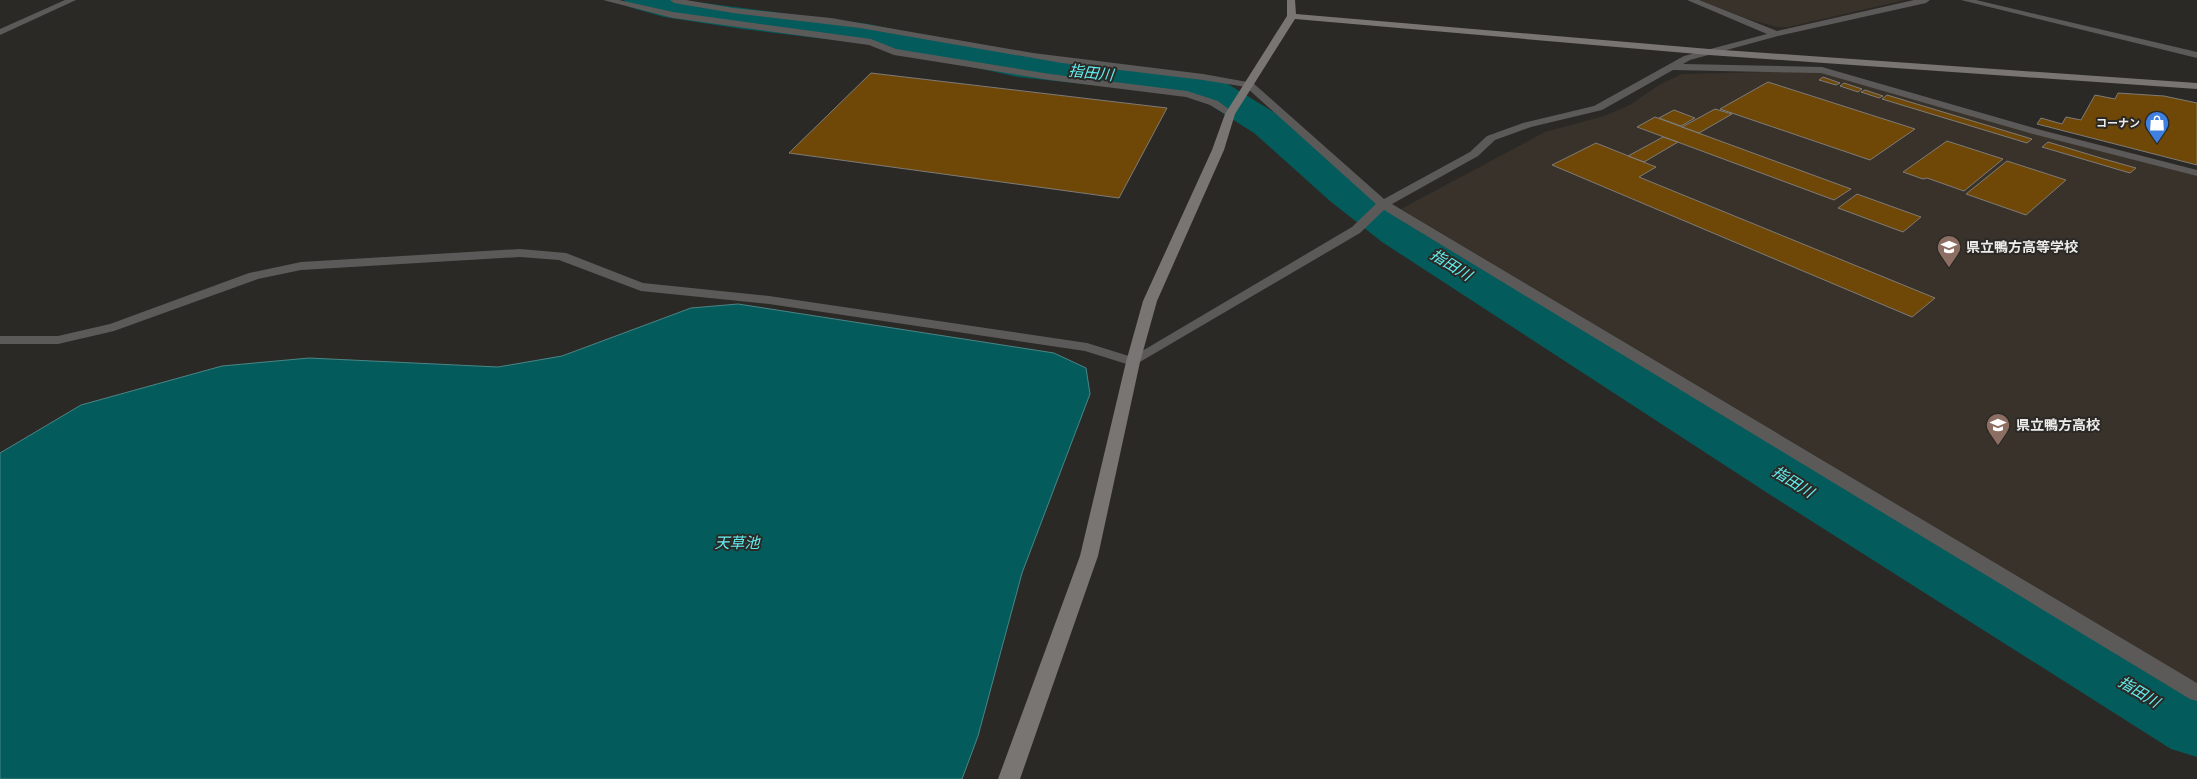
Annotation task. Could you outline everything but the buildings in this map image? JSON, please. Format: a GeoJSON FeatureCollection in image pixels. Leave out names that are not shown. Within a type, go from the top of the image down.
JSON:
{"type":"FeatureCollection","features":[{"type":"Feature","properties":{"kind":"street"},"geometry":{"type":"LineString","coordinates":[[0,32],[72,0]]}},
{"type":"Feature","properties":{"kind":"street"},"geometry":{"type":"LineString","coordinates":[[607,0],[673,15],[871,42],[894,52],[1050,77],[1188,94],[1214,103],[1230,114]]}},
{"type":"Feature","properties":{"kind":"street"},"geometry":{"type":"LineString","coordinates":[[674,0],[744,12],[871,27],[1026,55],[1249,85],[1383,204],[2197,693]]}},
{"type":"Feature","properties":{"kind":"street"},"geometry":{"type":"LineString","coordinates":[[1009,779],[1089,556],[1150,301],[1218,150],[1230,114],[1292,16],[1291,0]]}},
{"type":"Feature","properties":{"kind":"street"},"geometry":{"type":"LineString","coordinates":[[1691,0],[1776,34]]}},
{"type":"Feature","properties":{"kind":"street"},"geometry":{"type":"LineString","coordinates":[[0,340],[58,340],[114,327],[254,276],[301,266],[520,253],[561,256],[641,287],[768,300],[1078,346],[1134,362],[1356,230],[1383,204],[1474,154],[1491,138],[1527,125],[1598,108],[1687,58],[1776,34],[1926,0]]}},
{"type":"Feature","properties":{"kind":"street"},"geometry":{"type":"LineString","coordinates":[[1965,0],[2197,55]]}},
{"type":"Feature","properties":{"kind":"street"},"geometry":{"type":"LineString","coordinates":[[1292,16],[1709,52],[2197,86]]}},
{"type":"Feature","properties":{"kind":"street"},"geometry":{"type":"LineString","coordinates":[[1671,67],[1822,70],[2037,132],[2197,173]]}},
{"type":"Feature","properties":{"kind":"shaded area"},"geometry":{"type":"Polygon","coordinates":[[[1699,0],[1905,0],[1788,27],[1777,27],[1745,18],[1699,0]]]}},
{"type":"Feature","properties":{"kind":"shaded area","name":"県立鴨方高校"},"geometry":{"type":"Polygon","coordinates":[[[1818,71],[2197,176],[2197,683],[1401,209],[1545,132],[1604,116],[1630,105],[1659,85],[1682,74],[1818,71]]]}},
{"type":"Feature","properties":{"kind":"water","name":"天草池"},"geometry":{"type":"Polygon","coordinates":[[[738,304],[1054,353],[1086,368],[1090,394],[1022,573],[978,736],[962,779],[0,779],[0,453],[81,405],[222,366],[309,358],[498,367],[562,356],[691,308],[738,304]]]}},
{"type":"Feature","properties":{"kind":"waterway","name":"指田川"},"geometry":{"type":"LineString","coordinates":[[640,0],[664,7],[742,19],[868,34],[1018,66],[1205,86],[1268,125],[1345,192],[1398,232],[1793,482],[2197,727]]}},
{"type":"Feature","properties":{"kind":"place","name":"コーナン"},"geometry":{"type":"Point","coordinates":[2157,144]}},
{"type":"Feature","properties":{"kind":"place","name":"県立鴨方高等学校"},"geometry":{"type":"Point","coordinates":[1949,268]}},
{"type":"Feature","properties":{"kind":"place","name":"県立鴨方高校"},"geometry":{"type":"Point","coordinates":[1998,446]}}]}
